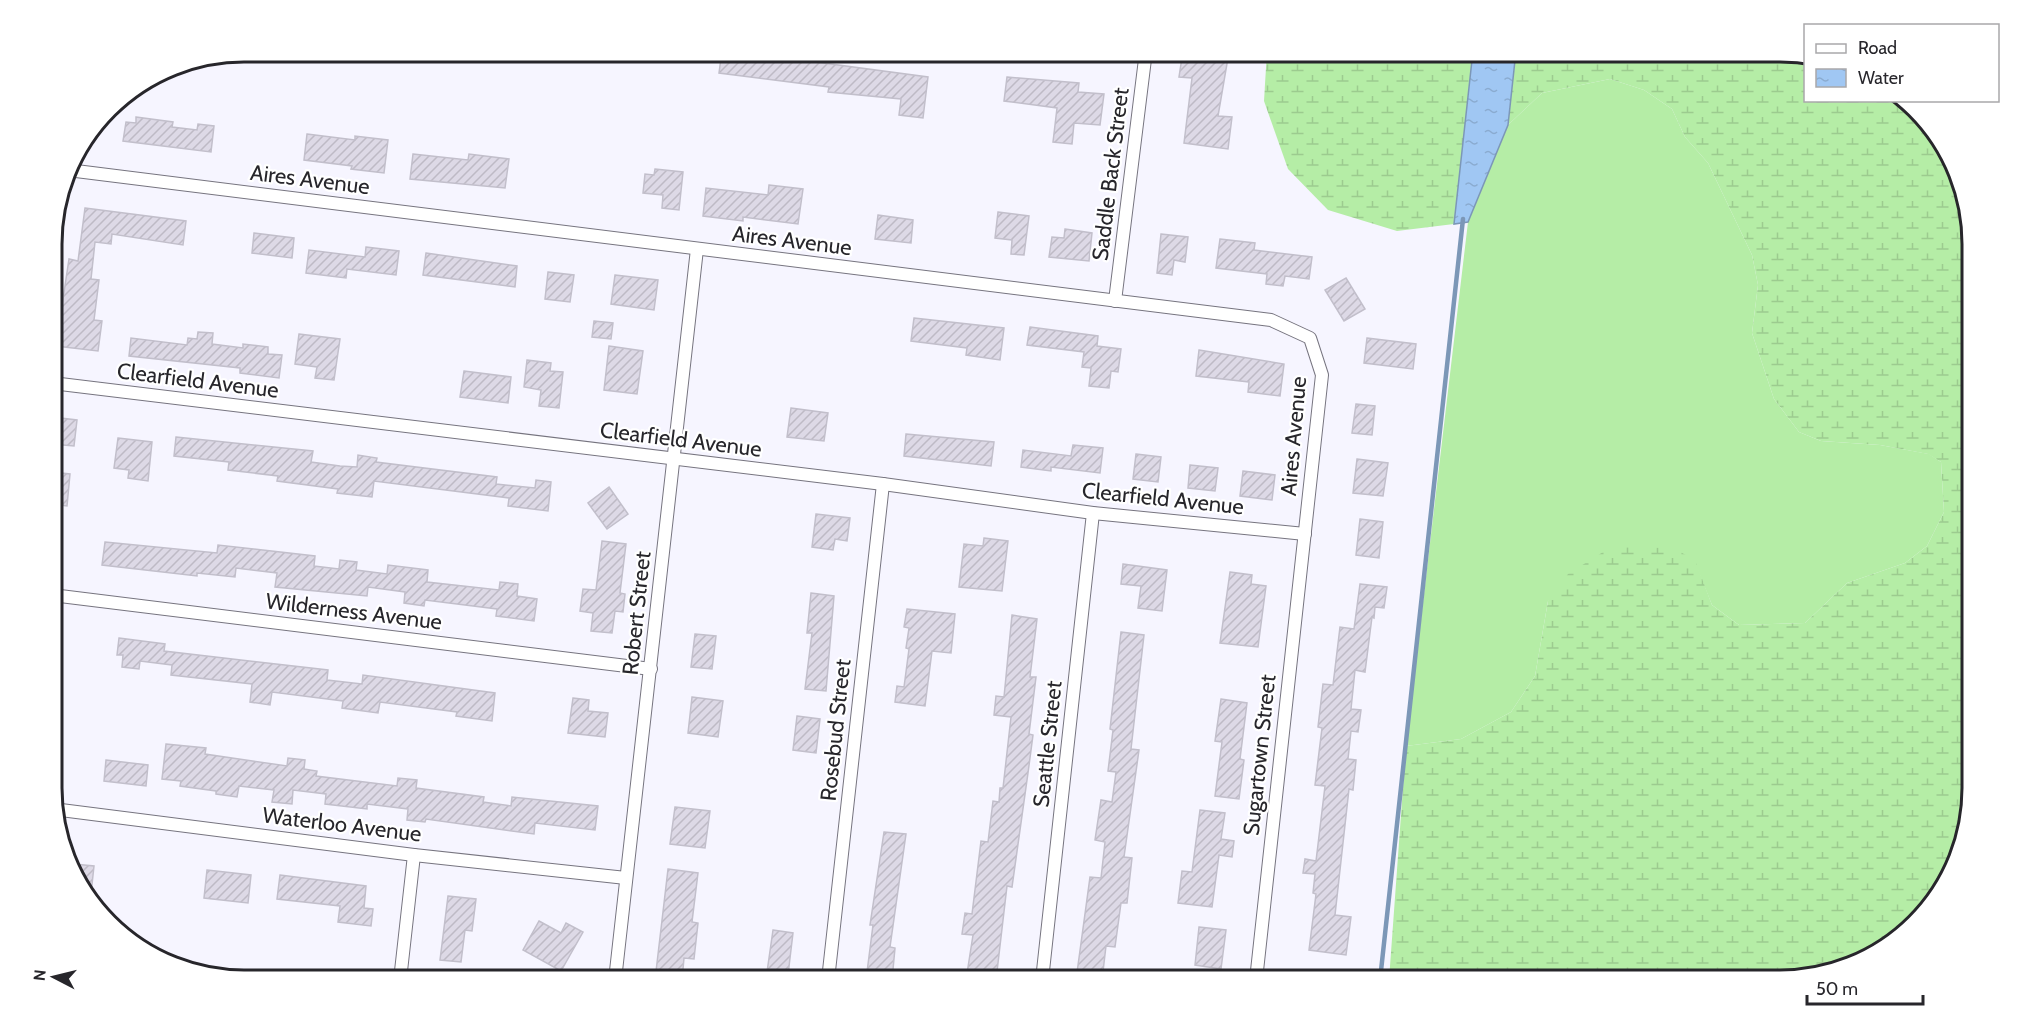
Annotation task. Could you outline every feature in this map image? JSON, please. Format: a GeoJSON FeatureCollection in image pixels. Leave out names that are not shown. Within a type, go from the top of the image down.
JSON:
{"type":"FeatureCollection","features":[{"type":"Feature","properties":{"kind":"street","name":"Saddle Back Street"},"geometry":{"type":"LineString","coordinates":[[1115,301],[1145,61]]}},
{"type":"Feature","properties":{"kind":"street","name":"Aires Avenue"},"geometry":{"type":"LineString","coordinates":[[76,171],[1271,320],[1310,338],[1322,375],[1305,534]]}},
{"type":"Feature","properties":{"kind":"street","name":"Robert Street"},"geometry":{"type":"LineString","coordinates":[[616,970],[697,249]]}},
{"type":"Feature","properties":{"kind":"street","name":"Clearfield Avenue"},"geometry":{"type":"LineString","coordinates":[[62,384],[883,484],[1094,513],[1305,534]]}},
{"type":"Feature","properties":{"kind":"street","name":"Rosebud Street"},"geometry":{"type":"LineString","coordinates":[[829,970],[883,484]]}},
{"type":"Feature","properties":{"kind":"street","name":"Seattle Street"},"geometry":{"type":"LineString","coordinates":[[1043,969],[1094,513]]}},
{"type":"Feature","properties":{"kind":"street","name":"Sugartown Street"},"geometry":{"type":"LineString","coordinates":[[1257,969],[1305,534]]}},
{"type":"Feature","properties":{"kind":"street","name":"Wilderness Avenue"},"geometry":{"type":"LineString","coordinates":[[61,596],[651,669]]}},
{"type":"Feature","properties":{"kind":"street","name":"Waterloo Avenue"},"geometry":{"type":"LineString","coordinates":[[63,810],[414,855],[626,878]]}},
{"type":"Feature","properties":{"kind":"street"},"geometry":{"type":"LineString","coordinates":[[401,970],[414,855]]}},
{"type":"Feature","properties":{"kind":"green space"},"geometry":{"type":"Polygon","coordinates":[[[1266,61],[1472,61],[1454,224],[1397,231],[1328,210],[1288,169],[1264,101],[1266,61]]]}},
{"type":"Feature","properties":{"kind":"green space"},"geometry":{"type":"Polygon","coordinates":[[[1515,61],[1780,61],[1804,63],[1804,102],[1893,102],[1924,133],[1948,174],[1960,219],[1962,243],[1961,800],[1952,846],[1931,889],[1900,924],[1881,939],[1860,951],[1838,960],[1792,969],[1390,969],[1406,746],[1461,739],[1511,712],[1535,676],[1548,601],[1568,574],[1611,547],[1673,548],[1695,560],[1712,605],[1739,625],[1805,623],[1847,583],[1905,563],[1927,546],[1944,512],[1941,462],[1928,454],[1880,445],[1821,441],[1799,432],[1774,399],[1752,333],[1758,285],[1752,255],[1708,163],[1685,137],[1672,109],[1644,90],[1610,79],[1542,93],[1508,125],[1515,61]]]}},
{"type":"Feature","properties":{"kind":"green space"},"geometry":{"type":"Polygon","coordinates":[[[1610,79],[1644,90],[1672,109],[1685,137],[1708,163],[1752,255],[1758,285],[1752,333],[1774,399],[1799,432],[1821,441],[1880,445],[1929,454],[1941,462],[1944,512],[1927,546],[1905,563],[1847,583],[1805,623],[1739,625],[1712,605],[1694,560],[1548,601],[1535,676],[1511,712],[1461,739],[1406,746],[1468,222],[1508,125],[1542,93],[1610,79]]]}},
{"type":"Feature","properties":{"kind":"water"},"geometry":{"type":"Polygon","coordinates":[[[1472,61],[1515,61],[1508,125],[1468,222],[1454,224],[1472,61]]]}},
{"type":"Feature","properties":{"kind":"building"},"geometry":{"type":"Polygon","coordinates":[[[721,61],[816,61],[928,77],[923,118],[899,115],[901,99],[828,92],[829,87],[719,73],[721,61]]]}},
{"type":"Feature","properties":{"kind":"building"},"geometry":{"type":"Polygon","coordinates":[[[1181,61],[1227,61],[1218,116],[1232,117],[1228,149],[1184,143],[1192,78],[1179,77],[1181,61]]]}},
{"type":"Feature","properties":{"kind":"building"},"geometry":{"type":"Polygon","coordinates":[[[1007,77],[1079,83],[1078,92],[1104,94],[1100,125],[1074,123],[1072,144],[1053,142],[1057,108],[1004,101],[1007,77]]]}},
{"type":"Feature","properties":{"kind":"building"},"geometry":{"type":"Polygon","coordinates":[[[136,117],[173,122],[172,127],[197,130],[198,124],[214,126],[211,152],[123,141],[126,122],[136,123],[136,117]]]}},
{"type":"Feature","properties":{"kind":"building"},"geometry":{"type":"Polygon","coordinates":[[[307,134],[355,140],[355,136],[388,140],[384,173],[304,160],[307,134]]]}},
{"type":"Feature","properties":{"kind":"building"},"geometry":{"type":"Polygon","coordinates":[[[413,154],[468,160],[469,154],[509,159],[505,188],[410,179],[413,154]]]}},
{"type":"Feature","properties":{"kind":"building"},"geometry":{"type":"Polygon","coordinates":[[[655,169],[683,172],[679,210],[662,208],[663,195],[643,193],[645,174],[654,175],[655,169]]]}},
{"type":"Feature","properties":{"kind":"building"},"geometry":{"type":"Polygon","coordinates":[[[769,185],[803,189],[798,224],[743,217],[743,221],[703,216],[706,188],[768,195],[769,185]]]}},
{"type":"Feature","properties":{"kind":"building"},"geometry":{"type":"Polygon","coordinates":[[[85,208],[186,221],[183,245],[112,234],[111,244],[95,242],[91,279],[99,280],[94,320],[102,321],[98,351],[62,347],[62,307],[69,259],[78,261],[85,208]]]}},
{"type":"Feature","properties":{"kind":"building"},"geometry":{"type":"Polygon","coordinates":[[[998,212],[1029,216],[1024,255],[1011,254],[1012,240],[995,238],[998,212]]]}},
{"type":"Feature","properties":{"kind":"building"},"geometry":{"type":"Polygon","coordinates":[[[878,215],[913,220],[911,243],[875,239],[878,215]]]}},
{"type":"Feature","properties":{"kind":"building"},"geometry":{"type":"Polygon","coordinates":[[[1065,229],[1092,233],[1089,261],[1049,257],[1052,237],[1064,238],[1065,229]]]}},
{"type":"Feature","properties":{"kind":"building"},"geometry":{"type":"Polygon","coordinates":[[[254,233],[294,238],[292,258],[252,253],[254,233]]]}},
{"type":"Feature","properties":{"kind":"building"},"geometry":{"type":"Polygon","coordinates":[[[1161,234],[1188,237],[1185,262],[1174,260],[1172,275],[1157,273],[1161,234]]]}},
{"type":"Feature","properties":{"kind":"building"},"geometry":{"type":"Polygon","coordinates":[[[1220,239],[1255,243],[1254,250],[1312,257],[1309,279],[1285,276],[1283,286],[1266,284],[1267,274],[1216,268],[1220,239]]]}},
{"type":"Feature","properties":{"kind":"building"},"geometry":{"type":"Polygon","coordinates":[[[366,247],[399,251],[396,275],[347,269],[346,278],[306,273],[309,250],[365,257],[366,247]]]}},
{"type":"Feature","properties":{"kind":"building"},"geometry":{"type":"Polygon","coordinates":[[[426,253],[517,266],[515,287],[423,275],[426,253]]]}},
{"type":"Feature","properties":{"kind":"building"},"geometry":{"type":"Polygon","coordinates":[[[548,272],[574,275],[570,302],[545,299],[548,272]]]}},
{"type":"Feature","properties":{"kind":"building"},"geometry":{"type":"Polygon","coordinates":[[[615,275],[658,280],[654,310],[611,304],[615,275]]]}},
{"type":"Feature","properties":{"kind":"building"},"geometry":{"type":"Polygon","coordinates":[[[1346,278],[1365,309],[1344,321],[1325,290],[1346,278]]]}},
{"type":"Feature","properties":{"kind":"building"},"geometry":{"type":"Polygon","coordinates":[[[914,318],[1004,328],[1000,360],[966,355],[967,348],[911,341],[914,318]]]}},
{"type":"Feature","properties":{"kind":"building"},"geometry":{"type":"Polygon","coordinates":[[[594,321],[613,323],[611,339],[592,337],[594,321]]]}},
{"type":"Feature","properties":{"kind":"building"},"geometry":{"type":"Polygon","coordinates":[[[1030,327],[1098,336],[1097,346],[1121,349],[1118,372],[1111,371],[1109,388],[1089,386],[1091,368],[1082,367],[1084,352],[1027,345],[1030,327]]]}},
{"type":"Feature","properties":{"kind":"building"},"geometry":{"type":"Polygon","coordinates":[[[198,332],[213,333],[212,344],[243,348],[243,344],[268,347],[268,354],[282,355],[279,378],[240,373],[240,368],[129,356],[131,338],[187,345],[188,338],[197,339],[198,332]]]}},
{"type":"Feature","properties":{"kind":"building"},"geometry":{"type":"Polygon","coordinates":[[[299,334],[340,339],[334,380],[315,378],[317,367],[295,364],[299,334]]]}},
{"type":"Feature","properties":{"kind":"building"},"geometry":{"type":"Polygon","coordinates":[[[1367,338],[1416,344],[1413,369],[1364,363],[1367,338]]]}},
{"type":"Feature","properties":{"kind":"building"},"geometry":{"type":"Polygon","coordinates":[[[609,346],[643,351],[637,394],[604,390],[609,346]]]}},
{"type":"Feature","properties":{"kind":"building"},"geometry":{"type":"Polygon","coordinates":[[[1199,350],[1284,364],[1280,396],[1248,392],[1249,382],[1196,376],[1199,350]]]}},
{"type":"Feature","properties":{"kind":"building"},"geometry":{"type":"Polygon","coordinates":[[[527,360],[551,363],[550,371],[563,372],[559,408],[539,406],[541,390],[524,387],[527,360]]]}},
{"type":"Feature","properties":{"kind":"building"},"geometry":{"type":"Polygon","coordinates":[[[464,371],[511,377],[508,403],[460,397],[464,371]]]}},
{"type":"Feature","properties":{"kind":"building"},"geometry":{"type":"Polygon","coordinates":[[[1356,404],[1375,406],[1372,435],[1352,433],[1356,404]]]}},
{"type":"Feature","properties":{"kind":"building"},"geometry":{"type":"Polygon","coordinates":[[[791,408],[828,413],[824,441],[787,437],[791,408]]]}},
{"type":"Feature","properties":{"kind":"building"},"geometry":{"type":"Polygon","coordinates":[[[62,418],[77,420],[74,446],[62,445],[62,418]]]}},
{"type":"Feature","properties":{"kind":"building"},"geometry":{"type":"Polygon","coordinates":[[[906,434],[994,442],[991,466],[904,456],[906,434]]]}},
{"type":"Feature","properties":{"kind":"building"},"geometry":{"type":"Polygon","coordinates":[[[176,437],[313,451],[311,462],[340,466],[357,467],[358,455],[377,458],[376,462],[497,477],[496,484],[535,488],[536,480],[551,482],[548,511],[508,506],[509,498],[374,481],[372,497],[337,493],[338,489],[277,481],[278,476],[228,470],[229,462],[174,456],[176,437]]]}},
{"type":"Feature","properties":{"kind":"building"},"geometry":{"type":"Polygon","coordinates":[[[118,438],[152,442],[148,481],[128,478],[129,470],[114,468],[118,438]]]}},
{"type":"Feature","properties":{"kind":"building"},"geometry":{"type":"Polygon","coordinates":[[[1073,445],[1103,448],[1100,473],[1051,467],[1051,471],[1021,467],[1023,450],[1071,456],[1073,445]]]}},
{"type":"Feature","properties":{"kind":"building"},"geometry":{"type":"Polygon","coordinates":[[[1136,454],[1161,457],[1158,482],[1133,479],[1136,454]]]}},
{"type":"Feature","properties":{"kind":"building"},"geometry":{"type":"Polygon","coordinates":[[[1357,459],[1388,463],[1383,496],[1353,493],[1357,459]]]}},
{"type":"Feature","properties":{"kind":"building"},"geometry":{"type":"Polygon","coordinates":[[[1190,465],[1218,468],[1215,491],[1188,488],[1190,465]]]}},
{"type":"Feature","properties":{"kind":"building"},"geometry":{"type":"Polygon","coordinates":[[[1243,471],[1275,475],[1272,500],[1240,496],[1243,471]]]}},
{"type":"Feature","properties":{"kind":"building"},"geometry":{"type":"Polygon","coordinates":[[[62,473],[70,474],[67,506],[62,505],[62,473]]]}},
{"type":"Feature","properties":{"kind":"building"},"geometry":{"type":"Polygon","coordinates":[[[609,487],[628,514],[607,529],[588,503],[609,487]]]}},
{"type":"Feature","properties":{"kind":"building"},"geometry":{"type":"Polygon","coordinates":[[[816,514],[850,518],[847,541],[835,539],[833,550],[812,547],[816,514]]]}},
{"type":"Feature","properties":{"kind":"building"},"geometry":{"type":"Polygon","coordinates":[[[1360,519],[1383,522],[1379,558],[1356,555],[1360,519]]]}},
{"type":"Feature","properties":{"kind":"building"},"geometry":{"type":"Polygon","coordinates":[[[984,538],[1008,541],[1002,591],[959,587],[964,544],[983,546],[984,538]]]}},
{"type":"Feature","properties":{"kind":"building"},"geometry":{"type":"Polygon","coordinates":[[[602,541],[626,544],[620,593],[625,594],[623,612],[615,611],[612,633],[591,631],[593,613],[580,611],[583,589],[596,590],[602,541]]]}},
{"type":"Feature","properties":{"kind":"building"},"geometry":{"type":"Polygon","coordinates":[[[105,542],[217,553],[218,545],[315,556],[314,566],[339,569],[340,560],[357,562],[356,570],[387,574],[388,565],[428,570],[427,582],[499,590],[500,582],[518,584],[517,596],[537,599],[534,621],[496,616],[497,609],[425,600],[424,606],[404,603],[405,592],[368,587],[367,596],[275,587],[277,573],[236,568],[235,577],[197,573],[197,576],[102,565],[105,542]]]}},
{"type":"Feature","properties":{"kind":"building"},"geometry":{"type":"Polygon","coordinates":[[[1123,564],[1167,570],[1162,611],[1138,608],[1141,586],[1121,584],[1123,564]]]}},
{"type":"Feature","properties":{"kind":"building"},"geometry":{"type":"Polygon","coordinates":[[[1230,572],[1252,575],[1251,584],[1266,586],[1258,647],[1220,643],[1230,572]]]}},
{"type":"Feature","properties":{"kind":"building"},"geometry":{"type":"Polygon","coordinates":[[[1360,584],[1387,587],[1384,608],[1375,607],[1374,618],[1372,617],[1365,672],[1355,670],[1351,709],[1361,710],[1358,732],[1351,731],[1348,759],[1356,760],[1353,790],[1349,789],[1335,915],[1351,917],[1346,955],[1309,950],[1316,894],[1313,893],[1315,874],[1303,873],[1305,859],[1316,861],[1325,786],[1315,785],[1322,728],[1318,727],[1323,684],[1333,685],[1340,627],[1354,629],[1360,584]]]}},
{"type":"Feature","properties":{"kind":"building"},"geometry":{"type":"Polygon","coordinates":[[[811,593],[834,596],[826,691],[805,689],[812,633],[807,633],[811,593]]]}},
{"type":"Feature","properties":{"kind":"building"},"geometry":{"type":"Polygon","coordinates":[[[907,609],[955,614],[951,653],[932,651],[925,706],[895,702],[897,686],[904,687],[909,649],[906,648],[909,628],[904,627],[907,609]]]}},
{"type":"Feature","properties":{"kind":"building"},"geometry":{"type":"Polygon","coordinates":[[[1012,615],[1037,619],[1030,677],[1036,677],[1029,734],[1033,735],[1012,887],[1007,886],[997,970],[968,970],[973,935],[962,934],[965,913],[972,914],[981,841],[988,842],[993,801],[999,802],[1000,788],[1003,788],[1011,717],[994,715],[996,696],[1004,697],[1012,615]]]}},
{"type":"Feature","properties":{"kind":"building"},"geometry":{"type":"Polygon","coordinates":[[[1121,632],[1144,635],[1131,749],[1139,750],[1124,857],[1132,858],[1127,903],[1121,903],[1115,947],[1106,946],[1103,969],[1077,969],[1090,877],[1101,878],[1105,842],[1095,840],[1101,800],[1112,802],[1116,772],[1108,771],[1113,730],[1110,729],[1121,632]]]}},
{"type":"Feature","properties":{"kind":"building"},"geometry":{"type":"Polygon","coordinates":[[[695,634],[716,636],[712,669],[691,667],[695,634]]]}},
{"type":"Feature","properties":{"kind":"building"},"geometry":{"type":"Polygon","coordinates":[[[119,638],[165,644],[164,651],[328,670],[327,680],[362,684],[363,675],[495,693],[492,721],[456,716],[457,712],[380,702],[378,713],[342,708],[343,701],[272,692],[270,705],[250,702],[252,684],[171,675],[172,665],[140,661],[139,669],[122,667],[123,655],[117,655],[119,638]]]}},
{"type":"Feature","properties":{"kind":"building"},"geometry":{"type":"Polygon","coordinates":[[[692,697],[723,701],[718,737],[688,733],[692,697]]]}},
{"type":"Feature","properties":{"kind":"building"},"geometry":{"type":"Polygon","coordinates":[[[573,698],[589,700],[588,711],[608,713],[605,737],[568,733],[573,698]]]}},
{"type":"Feature","properties":{"kind":"building"},"geometry":{"type":"Polygon","coordinates":[[[1221,699],[1247,703],[1240,759],[1244,760],[1239,799],[1215,796],[1222,742],[1215,741],[1221,699]]]}},
{"type":"Feature","properties":{"kind":"building"},"geometry":{"type":"Polygon","coordinates":[[[797,716],[820,719],[816,753],[793,750],[797,716]]]}},
{"type":"Feature","properties":{"kind":"building"},"geometry":{"type":"Polygon","coordinates":[[[166,744],[206,748],[205,754],[287,766],[288,758],[305,760],[304,769],[317,771],[316,776],[397,786],[398,778],[417,780],[416,788],[484,797],[483,802],[511,806],[512,797],[598,806],[595,830],[535,823],[534,834],[426,819],[425,822],[407,820],[408,809],[367,804],[367,809],[325,804],[326,794],[293,790],[292,804],[272,802],[274,790],[239,786],[237,797],[216,794],[216,791],[180,786],[181,781],[162,779],[166,744]]]}},
{"type":"Feature","properties":{"kind":"building"},"geometry":{"type":"Polygon","coordinates":[[[106,760],[148,765],[146,786],[104,781],[106,760]]]}},
{"type":"Feature","properties":{"kind":"building"},"geometry":{"type":"Polygon","coordinates":[[[675,807],[710,811],[705,848],[670,844],[675,807]]]}},
{"type":"Feature","properties":{"kind":"building"},"geometry":{"type":"Polygon","coordinates":[[[1200,810],[1225,813],[1221,839],[1234,841],[1232,857],[1219,855],[1212,907],[1178,903],[1182,871],[1192,872],[1200,810]]]}},
{"type":"Feature","properties":{"kind":"building"},"geometry":{"type":"Polygon","coordinates":[[[884,832],[906,834],[890,947],[895,948],[893,970],[867,970],[873,925],[870,925],[884,832]]]}},
{"type":"Feature","properties":{"kind":"building"},"geometry":{"type":"Polygon","coordinates":[[[79,864],[94,866],[92,887],[79,864]]]}},
{"type":"Feature","properties":{"kind":"building"},"geometry":{"type":"Polygon","coordinates":[[[668,869],[698,873],[692,922],[698,923],[694,959],[684,958],[683,970],[656,970],[668,869]]]}},
{"type":"Feature","properties":{"kind":"building"},"geometry":{"type":"Polygon","coordinates":[[[207,870],[251,875],[248,903],[204,898],[207,870]]]}},
{"type":"Feature","properties":{"kind":"building"},"geometry":{"type":"Polygon","coordinates":[[[280,875],[366,886],[364,908],[373,909],[371,926],[338,922],[340,906],[277,899],[280,875]]]}},
{"type":"Feature","properties":{"kind":"building"},"geometry":{"type":"Polygon","coordinates":[[[448,896],[476,899],[472,931],[465,930],[461,962],[440,960],[448,896]]]}},
{"type":"Feature","properties":{"kind":"building"},"geometry":{"type":"Polygon","coordinates":[[[539,921],[561,933],[566,923],[583,932],[562,970],[523,950],[539,921]]]}},
{"type":"Feature","properties":{"kind":"building"},"geometry":{"type":"Polygon","coordinates":[[[1199,927],[1226,930],[1221,969],[1195,965],[1199,927]]]}},
{"type":"Feature","properties":{"kind":"building"},"geometry":{"type":"Polygon","coordinates":[[[773,930],[793,933],[789,970],[767,970],[773,930]]]}},
{"type":"Feature","properties":{"kind":"waterway"},"geometry":{"type":"LineString","coordinates":[[1381,969],[1463,219]]}}]}
